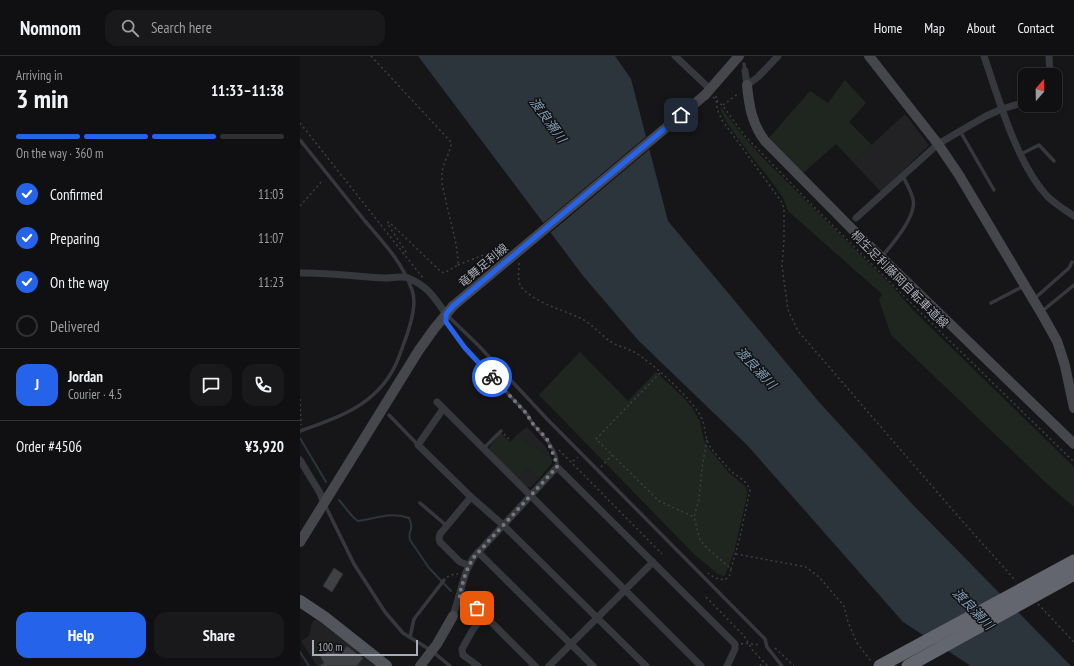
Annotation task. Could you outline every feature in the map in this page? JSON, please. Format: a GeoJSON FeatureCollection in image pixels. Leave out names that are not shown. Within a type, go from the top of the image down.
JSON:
{"type":"FeatureCollection","features":[{"type":"Feature","properties":{"kind":"highway"},"geometry":{"type":"LineString","coordinates":[[880,666],[1074,561]]}},
{"type":"Feature","properties":{"kind":"highway"},"geometry":{"type":"LineString","coordinates":[[908,666],[1074,574]]}},
{"type":"Feature","properties":{"kind":"main road"},"geometry":{"type":"LineString","coordinates":[[300,601],[324,617],[386,666]]}},
{"type":"Feature","properties":{"kind":"street"},"geometry":{"type":"LineString","coordinates":[[675,56],[708,92]]}},
{"type":"Feature","properties":{"kind":"street"},"geometry":{"type":"LineString","coordinates":[[745,88],[778,56]]}},
{"type":"Feature","properties":{"kind":"street"},"geometry":{"type":"LineString","coordinates":[[869,56],[938,144],[959,175],[1034,299],[1057,341],[1072,382],[1074,408]]}},
{"type":"Feature","properties":{"kind":"street"},"geometry":{"type":"LineString","coordinates":[[984,56],[1002,109],[1021,154],[1038,184],[1048,197],[1074,216]]}},
{"type":"Feature","properties":{"kind":"street"},"geometry":{"type":"LineString","coordinates":[[1049,56],[1050,68]]}},
{"type":"Feature","properties":{"kind":"street"},"geometry":{"type":"LineString","coordinates":[[742,63],[745,88],[753,120],[757,129],[766,141],[851,228],[1071,447]]}},
{"type":"Feature","properties":{"kind":"street","name":"竜舞足利線"},"geometry":{"type":"LineString","coordinates":[[300,542],[303,531],[324,504],[357,448],[419,350],[453,306],[742,63]]}},
{"type":"Feature","properties":{"kind":"street"},"geometry":{"type":"LineString","coordinates":[[856,218],[938,144],[1002,109],[1018,104]]}},
{"type":"Feature","properties":{"kind":"street"},"geometry":{"type":"LineString","coordinates":[[300,273],[324,272],[387,278],[406,277],[431,292],[446,314]]}},
{"type":"Feature","properties":{"kind":"street"},"geometry":{"type":"LineString","coordinates":[[437,402],[701,666]]}},
{"type":"Feature","properties":{"kind":"street"},"geometry":{"type":"LineString","coordinates":[[443,409],[418,445],[471,497],[503,525],[646,666]]}},
{"type":"Feature","properties":{"kind":"street"},"geometry":{"type":"LineString","coordinates":[[300,460],[320,493],[324,504]]}},
{"type":"Feature","properties":{"kind":"street"},"geometry":{"type":"LineString","coordinates":[[420,666],[440,640],[452,616],[468,566],[478,552],[557,467],[733,642],[736,646],[727,666]]}},
{"type":"Feature","properties":{"kind":"street"},"geometry":{"type":"LineString","coordinates":[[468,566],[460,562],[440,542],[439,538],[440,534],[471,497]]}},
{"type":"Feature","properties":{"kind":"street"},"geometry":{"type":"LineString","coordinates":[[478,552],[593,666]]}},
{"type":"Feature","properties":{"kind":"street"},"geometry":{"type":"LineString","coordinates":[[549,666],[653,562]]}},
{"type":"Feature","properties":{"kind":"street"},"geometry":{"type":"LineString","coordinates":[[459,596],[467,598],[532,665]]}},
{"type":"Feature","properties":{"kind":"street"},"geometry":{"type":"LineString","coordinates":[[478,666],[463,655],[462,650],[472,631],[484,615]]}},
{"type":"Feature","properties":{"kind":"lane"},"geometry":{"type":"LineString","coordinates":[[960,131],[994,190]]}},
{"type":"Feature","properties":{"kind":"lane"},"geometry":{"type":"LineString","coordinates":[[300,140],[398,261],[403,268],[414,296],[408,329],[394,368],[372,396],[344,415],[301,431]]}},
{"type":"Feature","properties":{"kind":"lane"},"geometry":{"type":"LineString","coordinates":[[1021,154],[1039,145],[1054,161]]}},
{"type":"Feature","properties":{"kind":"lane"},"geometry":{"type":"LineString","coordinates":[[885,253],[904,230],[913,206],[914,200],[903,176]]}},
{"type":"Feature","properties":{"kind":"lane"},"geometry":{"type":"LineString","coordinates":[[1034,299],[1069,268],[1072,262]]}},
{"type":"Feature","properties":{"kind":"lane"},"geometry":{"type":"LineString","coordinates":[[991,303],[1025,285]]}},
{"type":"Feature","properties":{"kind":"lane"},"geometry":{"type":"LineString","coordinates":[[1041,313],[1074,285]]}},
{"type":"Feature","properties":{"kind":"lane"},"geometry":{"type":"LineString","coordinates":[[446,314],[446,322],[461,343],[526,413],[533,424],[547,439],[556,459],[557,467]]}},
{"type":"Feature","properties":{"kind":"lane"},"geometry":{"type":"LineString","coordinates":[[446,314],[478,345],[548,420],[764,639],[767,647],[782,666]]}},
{"type":"Feature","properties":{"kind":"lane"},"geometry":{"type":"LineString","coordinates":[[372,396],[376,400]]}},
{"type":"Feature","properties":{"kind":"lane"},"geometry":{"type":"LineString","coordinates":[[389,415],[418,445]]}},
{"type":"Feature","properties":{"kind":"lane"},"geometry":{"type":"LineString","coordinates":[[483,449],[501,431]]}},
{"type":"Feature","properties":{"kind":"lane"},"geometry":{"type":"LineString","coordinates":[[324,504],[354,564],[375,599],[399,629],[432,651],[450,666]]}},
{"type":"Feature","properties":{"kind":"lane"},"geometry":{"type":"LineString","coordinates":[[420,504],[447,526]]}},
{"type":"Feature","properties":{"kind":"lane"},"geometry":{"type":"LineString","coordinates":[[410,637],[414,619],[444,580]]}},
{"type":"Feature","properties":{"kind":"path"},"geometry":{"type":"LineString","coordinates":[[371,56],[451,142],[452,145],[444,162],[442,174],[449,217],[458,254],[458,265]]}},
{"type":"Feature","properties":{"kind":"path"},"geometry":{"type":"LineString","coordinates":[[723,106],[745,88]]}},
{"type":"Feature","properties":{"kind":"path"},"geometry":{"type":"LineString","coordinates":[[716,102],[722,120],[781,201],[784,208],[782,266],[788,310],[798,331],[957,515],[1019,583]]}},
{"type":"Feature","properties":{"kind":"path","name":"桐生足利藤岡自転車道線"},"geometry":{"type":"LineString","coordinates":[[720,103],[744,135],[1074,462]]}},
{"type":"Feature","properties":{"kind":"path"},"geometry":{"type":"LineString","coordinates":[[300,123],[425,280],[431,292]]}},
{"type":"Feature","properties":{"kind":"path"},"geometry":{"type":"LineString","coordinates":[[300,206],[321,182]]}},
{"type":"Feature","properties":{"kind":"path"},"geometry":{"type":"LineString","coordinates":[[404,255],[406,252],[387,223],[389,222],[440,271],[444,273],[458,265],[486,254],[512,250]]}},
{"type":"Feature","properties":{"kind":"path"},"geometry":{"type":"LineString","coordinates":[[518,257],[519,281],[525,292],[587,322],[617,345],[634,352],[660,373],[688,398],[697,409],[703,422],[710,447],[730,470],[748,485],[750,490],[730,575],[725,580],[715,578],[706,572]]}},
{"type":"Feature","properties":{"kind":"path"},"geometry":{"type":"LineString","coordinates":[[660,373],[596,438],[658,501],[694,517]]}},
{"type":"Feature","properties":{"kind":"path"},"geometry":{"type":"LineString","coordinates":[[300,399],[301,431]]}},
{"type":"Feature","properties":{"kind":"path"},"geometry":{"type":"LineString","coordinates":[[501,431],[511,441]]}},
{"type":"Feature","properties":{"kind":"path"},"geometry":{"type":"LineString","coordinates":[[707,440],[699,499],[694,517],[700,540],[731,569]]}},
{"type":"Feature","properties":{"kind":"path"},"geometry":{"type":"LineString","coordinates":[[1065,453],[1071,447]]}},
{"type":"Feature","properties":{"kind":"path"},"geometry":{"type":"LineString","coordinates":[[560,450],[662,554]]}},
{"type":"Feature","properties":{"kind":"path"},"geometry":{"type":"LineString","coordinates":[[600,469],[612,455]]}},
{"type":"Feature","properties":{"kind":"path"},"geometry":{"type":"LineString","coordinates":[[573,461],[579,456]]}},
{"type":"Feature","properties":{"kind":"path"},"geometry":{"type":"LineString","coordinates":[[736,554],[806,568],[813,571],[844,606],[848,622],[857,643],[875,666]]}},
{"type":"Feature","properties":{"kind":"path"},"geometry":{"type":"LineString","coordinates":[[444,580],[454,574],[465,575]]}},
{"type":"Feature","properties":{"kind":"path"},"geometry":{"type":"LineString","coordinates":[[706,597],[744,636],[753,651],[768,666]]}},
{"type":"Feature","properties":{"kind":"path"},"geometry":{"type":"LineString","coordinates":[[1034,600],[1074,642]]}},
{"type":"Feature","properties":{"kind":"path"},"geometry":{"type":"LineString","coordinates":[[736,646],[747,642],[758,645],[761,644],[764,639],[794,666]]}},
{"type":"Feature","properties":{"kind":"path"},"geometry":{"type":"LineString","coordinates":[[760,666],[763,661]]}},
{"type":"Feature","properties":{"kind":"shaded area"},"geometry":{"type":"Polygon","coordinates":[[[845,80],[866,103],[849,122],[872,145],[853,162],[836,144],[803,173],[768,139],[810,91],[828,103],[845,80]]]}},
{"type":"Feature","properties":{"kind":"shaded area"},"geometry":{"type":"Polygon","coordinates":[[[720,106],[743,136],[761,156],[892,286],[914,311],[1074,467],[1074,507],[1046,483],[891,335],[879,300],[882,294],[788,211],[780,194],[728,124],[722,114],[720,106]]]}},
{"type":"Feature","properties":{"kind":"shaded area"},"geometry":{"type":"Polygon","coordinates":[[[905,114],[929,145],[881,192],[853,162],[905,114]]]}},
{"type":"Feature","properties":{"kind":"shaded area"},"geometry":{"type":"Polygon","coordinates":[[[580,352],[628,401],[656,372],[685,399],[693,409],[700,421],[703,437],[707,446],[729,473],[746,487],[747,496],[734,552],[725,575],[723,576],[718,574],[695,555],[539,395],[580,352]]]}},
{"type":"Feature","properties":{"kind":"shaded area"},"geometry":{"type":"Polygon","coordinates":[[[527,427],[545,446],[552,459],[534,445],[532,447],[518,434],[527,427]]]}},
{"type":"Feature","properties":{"kind":"shaded area"},"geometry":{"type":"Polygon","coordinates":[[[501,433],[510,442],[518,434],[532,447],[534,445],[552,459],[552,463],[539,479],[527,468],[518,479],[489,451],[490,446],[501,433]]]}},
{"type":"Feature","properties":{"kind":"shaded area"},"geometry":{"type":"Polygon","coordinates":[[[527,468],[539,479],[531,487],[527,487],[518,479],[527,468]]]}},
{"type":"Feature","properties":{"kind":"shaded area"},"geometry":{"type":"Polygon","coordinates":[[[316,619],[377,666],[317,666],[301,641],[309,636],[312,622],[316,619]]]}},
{"type":"Feature","properties":{"kind":"water","name":"渡良瀬川"},"geometry":{"type":"Polygon","coordinates":[[[418,56],[615,56],[631,79],[668,221],[819,402],[915,507],[1071,666],[971,666],[903,622],[748,446],[638,340],[584,277],[418,56]]]}},
{"type":"Feature","properties":{"kind":"pier"},"geometry":{"type":"Polygon","coordinates":[[[648,135],[651,148],[549,234],[542,224],[648,135]]]}},
{"type":"Feature","properties":{"kind":"building"},"geometry":{"type":"Polygon","coordinates":[[[334,568],[343,574],[332,592],[323,586],[334,568]]]}},
{"type":"Feature","properties":{"kind":"building"},"geometry":{"type":"Polygon","coordinates":[[[347,646],[363,658],[357,666],[319,666],[324,663],[320,656],[334,648],[340,655],[347,646]]]}},
{"type":"Feature","properties":{"kind":"waterway"},"geometry":{"type":"LineString","coordinates":[[300,438],[326,482]]}},
{"type":"Feature","properties":{"kind":"waterway"},"geometry":{"type":"LineString","coordinates":[[339,500],[358,521],[389,515],[409,518],[411,522],[409,534],[410,540],[429,568],[451,591]]}},
{"type":"Feature","properties":{"kind":"waterway"},"geometry":{"type":"LineString","coordinates":[[300,652],[309,666]]}},
{"type":"Feature","properties":{"kind":"way so far"},"geometry":{"type":"LineString","coordinates":[[477,608],[467,598],[459,596],[468,566],[486,543],[557,467],[554,453],[547,439],[533,424],[526,413],[492,377]]}},
{"type":"Feature","properties":{"kind":"route"},"geometry":{"type":"LineString","coordinates":[[492,377],[465,348],[446,322],[446,314],[453,306],[681,115]]}}]}
